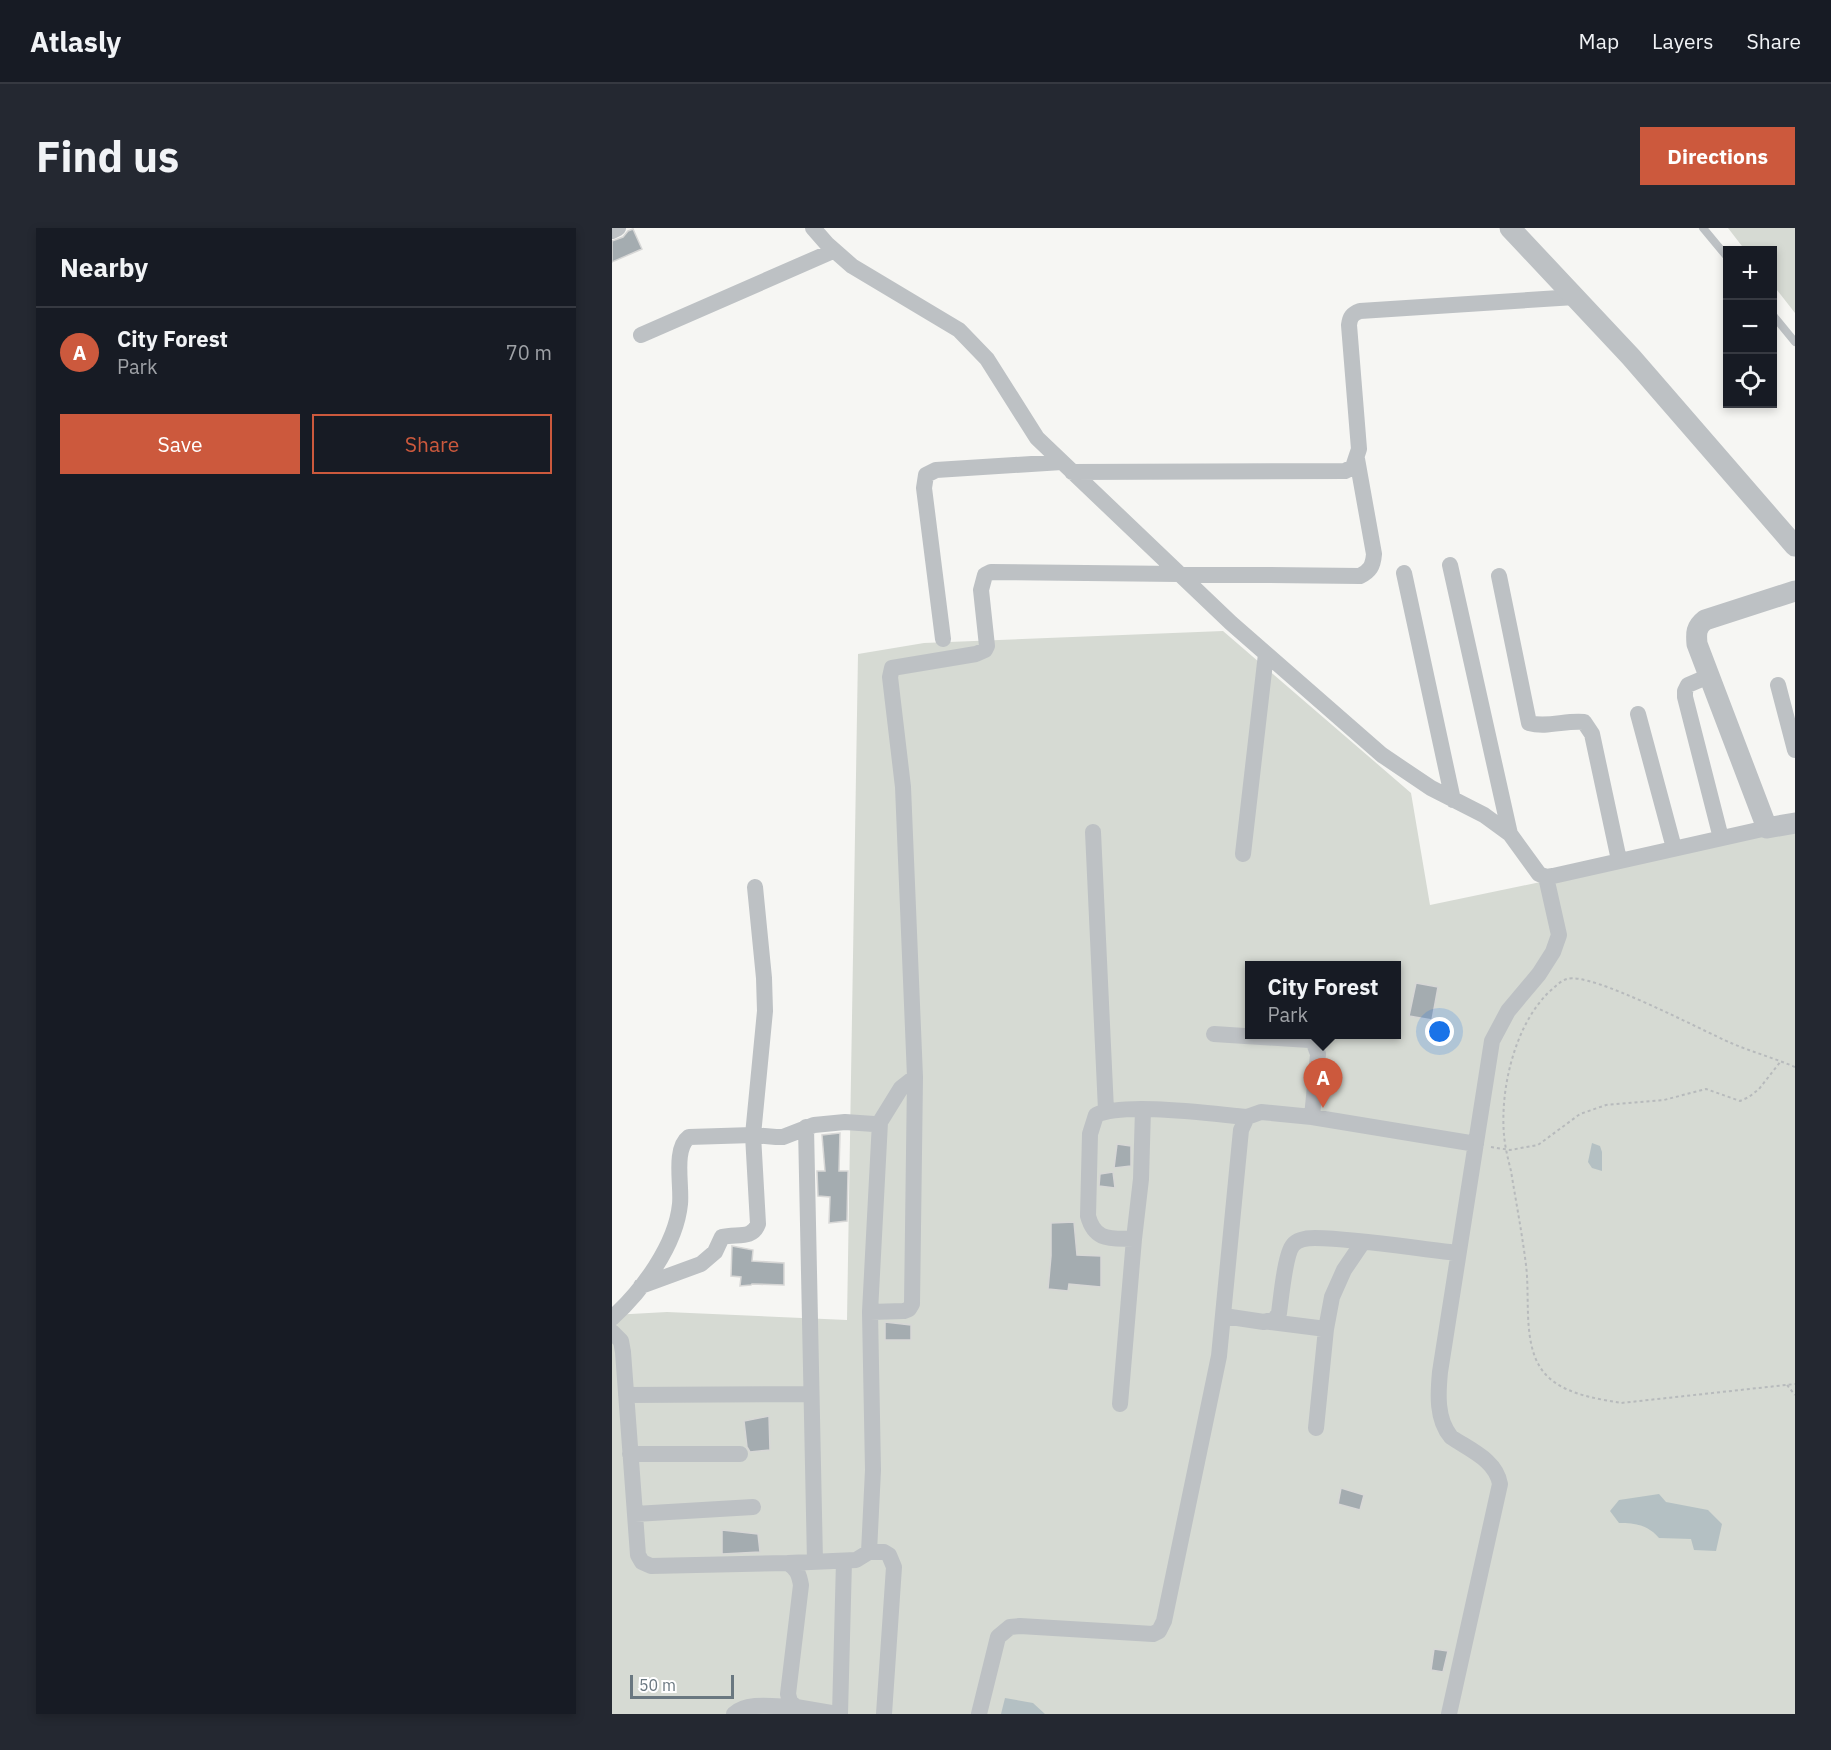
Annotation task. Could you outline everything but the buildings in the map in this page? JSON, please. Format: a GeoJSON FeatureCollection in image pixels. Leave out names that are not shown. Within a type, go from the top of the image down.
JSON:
{"type":"FeatureCollection","features":[{"type":"Feature","properties":{"kind":"street"},"geometry":{"type":"LineString","coordinates":[[612,231],[618,228]]}},
{"type":"Feature","properties":{"kind":"street"},"geometry":{"type":"LineString","coordinates":[[813,228],[833,251],[852,266],[959,330],[987,359],[1037,438],[1178,573],[1266,654],[1382,755],[1424,784],[1484,815],[1510,834],[1539,874],[1546,877],[1795,823]]}},
{"type":"Feature","properties":{"kind":"street"},"geometry":{"type":"LineString","coordinates":[[1510,228],[1631,357],[1795,546]]}},
{"type":"Feature","properties":{"kind":"street"},"geometry":{"type":"LineString","coordinates":[[641,335],[833,251]]}},
{"type":"Feature","properties":{"kind":"street"},"geometry":{"type":"LineString","coordinates":[[943,639],[924,488],[926,475],[936,470],[1067,467],[1346,471],[1353,467],[1359,449],[1349,325],[1353,313],[1575,297]]}},
{"type":"Feature","properties":{"kind":"street"},"geometry":{"type":"LineString","coordinates":[[870,1312],[904,1311],[912,1304],[915,1077],[903,787],[890,677],[892,668],[976,654],[985,650],[987,646],[981,590],[985,575],[991,572],[1352,577],[1368,572],[1373,564],[1374,554],[1357,459]]}},
{"type":"Feature","properties":{"kind":"street"},"geometry":{"type":"LineString","coordinates":[[1450,566],[1510,834]]}},
{"type":"Feature","properties":{"kind":"street"},"geometry":{"type":"LineString","coordinates":[[1404,573],[1453,800]]}},
{"type":"Feature","properties":{"kind":"street"},"geometry":{"type":"LineString","coordinates":[[1499,576],[1529,723],[1537,726],[1574,721],[1584,722],[1588,726],[1592,734],[1619,860]]}},
{"type":"Feature","properties":{"kind":"street"},"geometry":{"type":"LineString","coordinates":[[1767,828],[1697,644],[1696,632],[1698,625],[1705,620],[1795,591]]}},
{"type":"Feature","properties":{"kind":"street"},"geometry":{"type":"LineString","coordinates":[[1244,854],[1266,654]]}},
{"type":"Feature","properties":{"kind":"street"},"geometry":{"type":"LineString","coordinates":[[1709,675],[1688,685],[1685,697],[1721,838]]}},
{"type":"Feature","properties":{"kind":"street"},"geometry":{"type":"LineString","coordinates":[[1778,685],[1795,750]]}},
{"type":"Feature","properties":{"kind":"street"},"geometry":{"type":"LineString","coordinates":[[1638,714],[1674,848]]}},
{"type":"Feature","properties":{"kind":"street"},"geometry":{"type":"LineString","coordinates":[[1094,832],[1106,1110]]}},
{"type":"Feature","properties":{"kind":"street"},"geometry":{"type":"LineString","coordinates":[[1449,1714],[1500,1484],[1499,1474],[1494,1467],[1446,1431],[1442,1419],[1439,1388],[1458,1253],[1482,1145],[1492,1041],[1508,1011],[1539,974],[1553,952],[1559,935],[1546,877]]}},
{"type":"Feature","properties":{"kind":"street"},"geometry":{"type":"LineString","coordinates":[[641,1286],[701,1264],[715,1252],[722,1237],[748,1235],[756,1229],[758,1224],[753,1135],[765,1011],[755,888]]}},
{"type":"Feature","properties":{"kind":"street"},"geometry":{"type":"LineString","coordinates":[[1214,1035],[1245,1037]]}},
{"type":"Feature","properties":{"kind":"street"},"geometry":{"type":"LineString","coordinates":[[1290,1039],[1309,1040],[1314,1043],[1318,1054],[1312,1117]]}},
{"type":"Feature","properties":{"kind":"street"},"geometry":{"type":"LineString","coordinates":[[869,1552],[873,1470],[870,1312],[880,1122],[901,1088],[915,1077]]}},
{"type":"Feature","properties":{"kind":"street"},"geometry":{"type":"LineString","coordinates":[[1120,1404],[1141,1179],[1143,1109]]}},
{"type":"Feature","properties":{"kind":"street"},"geometry":{"type":"LineString","coordinates":[[1134,1239],[1106,1238],[1097,1234],[1091,1228],[1088,1216],[1090,1134],[1096,1115],[1106,1110],[1143,1109],[1247,1117],[1261,1113],[1312,1117],[1482,1145]]}},
{"type":"Feature","properties":{"kind":"street"},"geometry":{"type":"LineString","coordinates":[[979,1714],[998,1637],[1010,1627],[1144,1635],[1159,1631],[1164,1621],[1213,1392],[1224,1316],[1241,1130],[1247,1117]]}},
{"type":"Feature","properties":{"kind":"street"},"geometry":{"type":"LineString","coordinates":[[612,1318],[628,1304],[641,1286],[675,1230],[681,1202],[680,1160],[683,1141],[698,1135],[783,1137],[806,1128],[845,1122],[874,1124],[880,1122]]}},
{"type":"Feature","properties":{"kind":"street"},"geometry":{"type":"LineString","coordinates":[[806,1128],[815,1562]]}},
{"type":"Feature","properties":{"kind":"street"},"geometry":{"type":"LineString","coordinates":[[1270,1322],[1279,1313],[1289,1254],[1293,1244],[1302,1240],[1313,1238],[1363,1242],[1458,1253]]}},
{"type":"Feature","properties":{"kind":"street"},"geometry":{"type":"LineString","coordinates":[[1316,1428],[1326,1329],[1332,1297],[1344,1270],[1363,1242]]}},
{"type":"Feature","properties":{"kind":"street"},"geometry":{"type":"LineString","coordinates":[[1224,1316],[1326,1329]]}},
{"type":"Feature","properties":{"kind":"street"},"geometry":{"type":"LineString","coordinates":[[612,1332],[621,1341],[638,1555],[642,1562],[651,1566],[788,1563],[856,1560],[869,1552],[884,1552],[889,1555],[894,1567],[884,1714]]}},
{"type":"Feature","properties":{"kind":"street"},"geometry":{"type":"LineString","coordinates":[[626,1395],[811,1394]]}},
{"type":"Feature","properties":{"kind":"street"},"geometry":{"type":"LineString","coordinates":[[630,1454],[740,1454]]}},
{"type":"Feature","properties":{"kind":"street"},"geometry":{"type":"LineString","coordinates":[[635,1514],[753,1507]]}},
{"type":"Feature","properties":{"kind":"street"},"geometry":{"type":"LineString","coordinates":[[734,1714],[748,1707],[796,1707],[839,1714],[844,1561]]}},
{"type":"Feature","properties":{"kind":"street"},"geometry":{"type":"LineString","coordinates":[[788,1563],[795,1568],[801,1585],[788,1694],[790,1702],[796,1707]]}},
{"type":"Feature","properties":{"kind":"lane"},"geometry":{"type":"LineString","coordinates":[[1703,228],[1723,252]]}},
{"type":"Feature","properties":{"kind":"lane"},"geometry":{"type":"LineString","coordinates":[[1777,319],[1795,342]]}},
{"type":"Feature","properties":{"kind":"path"},"geometry":{"type":"LineString","coordinates":[[1795,1067],[1730,1042],[1606,987],[1583,979],[1567,979],[1558,984],[1537,1004],[1520,1036],[1514,1052],[1504,1098],[1503,1134],[1528,1278],[1528,1331],[1540,1367],[1551,1380],[1574,1392],[1621,1403],[1795,1384]]}},
{"type":"Feature","properties":{"kind":"path"},"geometry":{"type":"LineString","coordinates":[[1482,1145],[1505,1150],[1538,1145],[1580,1114],[1606,1104],[1664,1100],[1706,1089],[1740,1101],[1759,1089],[1780,1061]]}},
{"type":"Feature","properties":{"kind":"path"},"geometry":{"type":"LineString","coordinates":[[1787,1385],[1795,1395]]}},
{"type":"Feature","properties":{"kind":"shaded area"},"geometry":{"type":"Polygon","coordinates":[[[1728,228],[1795,228],[1795,313],[1777,290],[1777,246],[1742,246],[1728,228]]]}},
{"type":"Feature","properties":{"kind":"shaded area"},"geometry":{"type":"Polygon","coordinates":[[[1223,631],[1411,793],[1430,905],[1795,829],[1795,1714],[612,1714],[612,1315],[667,1312],[847,1320],[858,654],[924,643],[1223,631]]]}},
{"type":"Feature","properties":{"kind":"shaded area"},"geometry":{"type":"Polygon","coordinates":[[[1592,1143],[1600,1146],[1602,1171],[1592,1168],[1588,1162],[1592,1143]]]}},
{"type":"Feature","properties":{"kind":"shaded area"},"geometry":{"type":"Polygon","coordinates":[[[1659,1494],[1666,1502],[1708,1510],[1722,1524],[1716,1551],[1694,1550],[1691,1539],[1659,1538],[1641,1526],[1619,1523],[1610,1511],[1619,1500],[1659,1494]]]}},
{"type":"Feature","properties":{"kind":"shaded area"},"geometry":{"type":"Polygon","coordinates":[[[1005,1698],[1033,1703],[1045,1714],[1001,1714],[1005,1698]]]}},
{"type":"Feature","properties":{"kind":"place","name":"City Forest"},"geometry":{"type":"Point","coordinates":[1323,1108]}}]}
